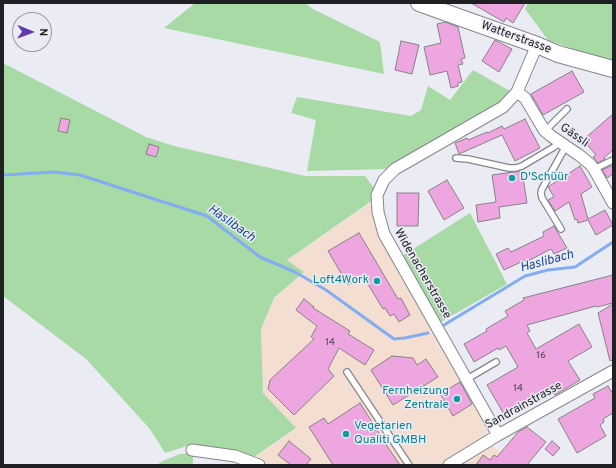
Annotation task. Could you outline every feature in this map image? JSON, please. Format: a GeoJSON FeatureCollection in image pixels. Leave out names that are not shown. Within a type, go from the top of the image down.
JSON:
{"type":"FeatureCollection","features":[{"type":"Feature","properties":{"kind":"street","name":"Watterstrasse"},"geometry":{"type":"LineString","coordinates":[[419,3],[537,45],[558,54],[613,69]]}},
{"type":"Feature","properties":{"kind":"street","name":"Widenacherstrasse"},"geometry":{"type":"LineString","coordinates":[[498,435],[384,234],[378,212],[377,195],[384,180],[395,169],[503,107],[517,92],[537,45]]}},
{"type":"Feature","properties":{"kind":"street","name":"Gässli"},"geometry":{"type":"LineString","coordinates":[[517,92],[526,98],[544,130],[579,155],[594,169],[613,203]]}},
{"type":"Feature","properties":{"kind":"street","name":"Sandrainstrasse"},"geometry":{"type":"LineString","coordinates":[[449,465],[498,435],[613,372]]}},
{"type":"Feature","properties":{"kind":"street"},"geometry":{"type":"LineString","coordinates":[[192,450],[235,456],[259,465]]}},
{"type":"Feature","properties":{"kind":"lane"},"geometry":{"type":"LineString","coordinates":[[544,130],[567,109]]}},
{"type":"Feature","properties":{"kind":"lane"},"geometry":{"type":"LineString","coordinates":[[456,158],[516,168],[563,144]]}},
{"type":"Feature","properties":{"kind":"lane"},"geometry":{"type":"LineString","coordinates":[[561,229],[542,198],[541,193],[563,144]]}},
{"type":"Feature","properties":{"kind":"lane"},"geometry":{"type":"LineString","coordinates":[[594,169],[613,160]]}},
{"type":"Feature","properties":{"kind":"lane"},"geometry":{"type":"LineString","coordinates":[[467,379],[496,362]]}},
{"type":"Feature","properties":{"kind":"lane"},"geometry":{"type":"LineString","coordinates":[[347,372],[409,465]]}},
{"type":"Feature","properties":{"kind":"shaded area"},"geometry":{"type":"Polygon","coordinates":[[[372,202],[375,228],[488,426],[484,439],[517,465],[243,465],[296,429],[263,393],[261,329],[274,299],[304,272],[287,260],[372,202]]]}},
{"type":"Feature","properties":{"kind":"green space"},"geometry":{"type":"Polygon","coordinates":[[[195,3],[305,3],[313,9],[380,42],[384,74],[164,28],[195,3]]]}},
{"type":"Feature","properties":{"kind":"green space"},"geometry":{"type":"Polygon","coordinates":[[[528,3],[613,3],[613,63],[548,40],[525,9],[528,3]]]}},
{"type":"Feature","properties":{"kind":"green space"},"geometry":{"type":"Polygon","coordinates":[[[3,63],[146,137],[174,146],[305,176],[365,176],[374,188],[373,200],[287,260],[304,272],[274,298],[261,329],[263,393],[296,428],[254,457],[235,451],[187,446],[165,453],[150,429],[86,359],[3,296],[3,63]]]}},
{"type":"Feature","properties":{"kind":"green space"},"geometry":{"type":"Polygon","coordinates":[[[473,70],[510,91],[499,104],[398,160],[389,169],[307,171],[316,120],[291,113],[297,97],[411,116],[421,110],[428,86],[450,100],[473,70]]]}},
{"type":"Feature","properties":{"kind":"green space"},"geometry":{"type":"Polygon","coordinates":[[[470,213],[507,284],[441,322],[402,256],[470,213]]]}},
{"type":"Feature","properties":{"kind":"green space"},"geometry":{"type":"Polygon","coordinates":[[[193,453],[193,465],[156,465],[180,454],[193,453]]]}},
{"type":"Feature","properties":{"kind":"building"},"geometry":{"type":"Polygon","coordinates":[[[471,3],[525,3],[513,23],[506,18],[504,22],[471,3]]]}},
{"type":"Feature","properties":{"kind":"building"},"geometry":{"type":"Polygon","coordinates":[[[445,22],[458,27],[465,58],[461,59],[463,64],[458,65],[462,82],[458,83],[458,86],[451,88],[447,71],[430,75],[424,47],[441,43],[437,24],[445,22]]]}},
{"type":"Feature","properties":{"kind":"building"},"geometry":{"type":"Polygon","coordinates":[[[495,40],[512,49],[499,72],[482,61],[495,40]]]}},
{"type":"Feature","properties":{"kind":"building"},"geometry":{"type":"Polygon","coordinates":[[[401,41],[419,45],[412,74],[395,70],[401,41]]]}},
{"type":"Feature","properties":{"kind":"building"},"geometry":{"type":"Polygon","coordinates":[[[572,71],[584,92],[543,115],[531,94],[572,71]]]}},
{"type":"Feature","properties":{"kind":"building"},"geometry":{"type":"Polygon","coordinates":[[[613,114],[613,150],[604,158],[605,159],[598,163],[593,157],[596,155],[583,140],[613,114]]]}},
{"type":"Feature","properties":{"kind":"building"},"geometry":{"type":"Polygon","coordinates":[[[61,118],[70,120],[67,133],[58,131],[61,118]]]}},
{"type":"Feature","properties":{"kind":"building"},"geometry":{"type":"Polygon","coordinates":[[[525,119],[540,148],[515,161],[502,135],[459,154],[455,143],[467,138],[468,140],[487,132],[488,133],[502,126],[504,129],[525,119]]]}},
{"type":"Feature","properties":{"kind":"building"},"geometry":{"type":"Polygon","coordinates":[[[149,144],[159,147],[156,157],[146,154],[149,144]]]}},
{"type":"Feature","properties":{"kind":"building"},"geometry":{"type":"Polygon","coordinates":[[[580,166],[592,187],[581,194],[588,219],[605,210],[613,225],[596,235],[588,220],[578,223],[577,219],[575,220],[569,202],[555,211],[548,200],[554,197],[548,187],[580,166]]]}},
{"type":"Feature","properties":{"kind":"building"},"geometry":{"type":"Polygon","coordinates":[[[611,166],[613,168],[613,174],[607,178],[602,170],[611,166]]]}},
{"type":"Feature","properties":{"kind":"building"},"geometry":{"type":"Polygon","coordinates":[[[522,171],[527,203],[499,207],[500,218],[478,222],[476,205],[496,202],[492,175],[522,171]]]}},
{"type":"Feature","properties":{"kind":"building"},"geometry":{"type":"Polygon","coordinates":[[[447,180],[464,208],[444,220],[428,191],[447,180]]]}},
{"type":"Feature","properties":{"kind":"building"},"geometry":{"type":"Polygon","coordinates":[[[397,193],[419,193],[418,226],[397,226],[397,193]]]}},
{"type":"Feature","properties":{"kind":"building"},"geometry":{"type":"Polygon","coordinates":[[[554,226],[567,248],[554,254],[551,249],[526,262],[525,260],[504,270],[496,254],[508,248],[511,252],[544,236],[543,232],[554,226]]]}},
{"type":"Feature","properties":{"kind":"building","name":"Loft4Work"},"geometry":{"type":"Polygon","coordinates":[[[359,233],[398,299],[401,298],[410,315],[399,322],[394,314],[390,316],[385,308],[383,309],[363,276],[348,285],[328,251],[359,233]]]}},
{"type":"Feature","properties":{"kind":"building"},"geometry":{"type":"Polygon","coordinates":[[[613,275],[613,303],[596,306],[527,325],[530,331],[527,333],[536,349],[579,324],[592,347],[568,361],[580,380],[555,395],[553,393],[549,396],[547,393],[505,416],[487,385],[518,367],[506,346],[499,350],[498,348],[474,362],[464,344],[487,331],[486,329],[508,316],[505,311],[524,300],[523,298],[613,275]]]}},
{"type":"Feature","properties":{"kind":"building"},"geometry":{"type":"Polygon","coordinates":[[[304,299],[314,307],[313,308],[350,331],[348,334],[374,350],[365,365],[339,348],[328,369],[334,376],[294,415],[268,389],[270,380],[314,339],[311,337],[317,326],[296,310],[304,299]]]}},
{"type":"Feature","properties":{"kind":"building"},"geometry":{"type":"Polygon","coordinates":[[[613,304],[613,360],[610,361],[598,313],[613,304]]]}},
{"type":"Feature","properties":{"kind":"building"},"geometry":{"type":"Polygon","coordinates":[[[392,356],[413,358],[417,365],[426,359],[438,377],[393,405],[371,370],[392,356]]]}},
{"type":"Feature","properties":{"kind":"building","name":"Fernheizung Zentrale"},"geometry":{"type":"Polygon","coordinates":[[[460,382],[472,404],[453,416],[440,394],[460,382]]]}},
{"type":"Feature","properties":{"kind":"building"},"geometry":{"type":"Polygon","coordinates":[[[608,386],[613,394],[613,413],[603,419],[604,422],[600,425],[606,436],[577,453],[558,419],[595,398],[593,394],[608,386]]]}},
{"type":"Feature","properties":{"kind":"building","name":"Vegetarien Qualiti GMBH"},"geometry":{"type":"Polygon","coordinates":[[[360,403],[400,465],[333,465],[309,427],[324,418],[328,424],[360,403]]]}},
{"type":"Feature","properties":{"kind":"building"},"geometry":{"type":"Polygon","coordinates":[[[527,427],[546,442],[527,465],[476,465],[483,455],[490,460],[494,455],[497,457],[518,432],[527,427]]]}},
{"type":"Feature","properties":{"kind":"building"},"geometry":{"type":"Polygon","coordinates":[[[289,441],[311,459],[306,465],[291,465],[278,455],[289,441]]]}},
{"type":"Feature","properties":{"kind":"building"},"geometry":{"type":"Polygon","coordinates":[[[552,441],[560,448],[553,456],[545,449],[552,441]]]}},
{"type":"Feature","properties":{"kind":"waterway","name":"Haslibach"},"geometry":{"type":"LineString","coordinates":[[3,175],[54,172],[80,175],[207,216],[260,257],[295,272],[326,290],[394,339],[428,333]]}},
{"type":"Feature","properties":{"kind":"waterway","name":"Haslibach"},"geometry":{"type":"LineString","coordinates":[[444,325],[525,276],[548,270],[575,267],[613,242]]}},
{"type":"Feature","properties":{"kind":"place","name":"D'Schüür"},"geometry":{"type":"Point","coordinates":[512,178]}},
{"type":"Feature","properties":{"kind":"place","name":"Loft4Work"},"geometry":{"type":"Point","coordinates":[377,281]}},
{"type":"Feature","properties":{"kind":"place","name":"Fernheizung Zentrale"},"geometry":{"type":"Point","coordinates":[457,399]}},
{"type":"Feature","properties":{"kind":"place","name":"Vegetarien Qualiti GMBH"},"geometry":{"type":"Point","coordinates":[346,434]}}]}
